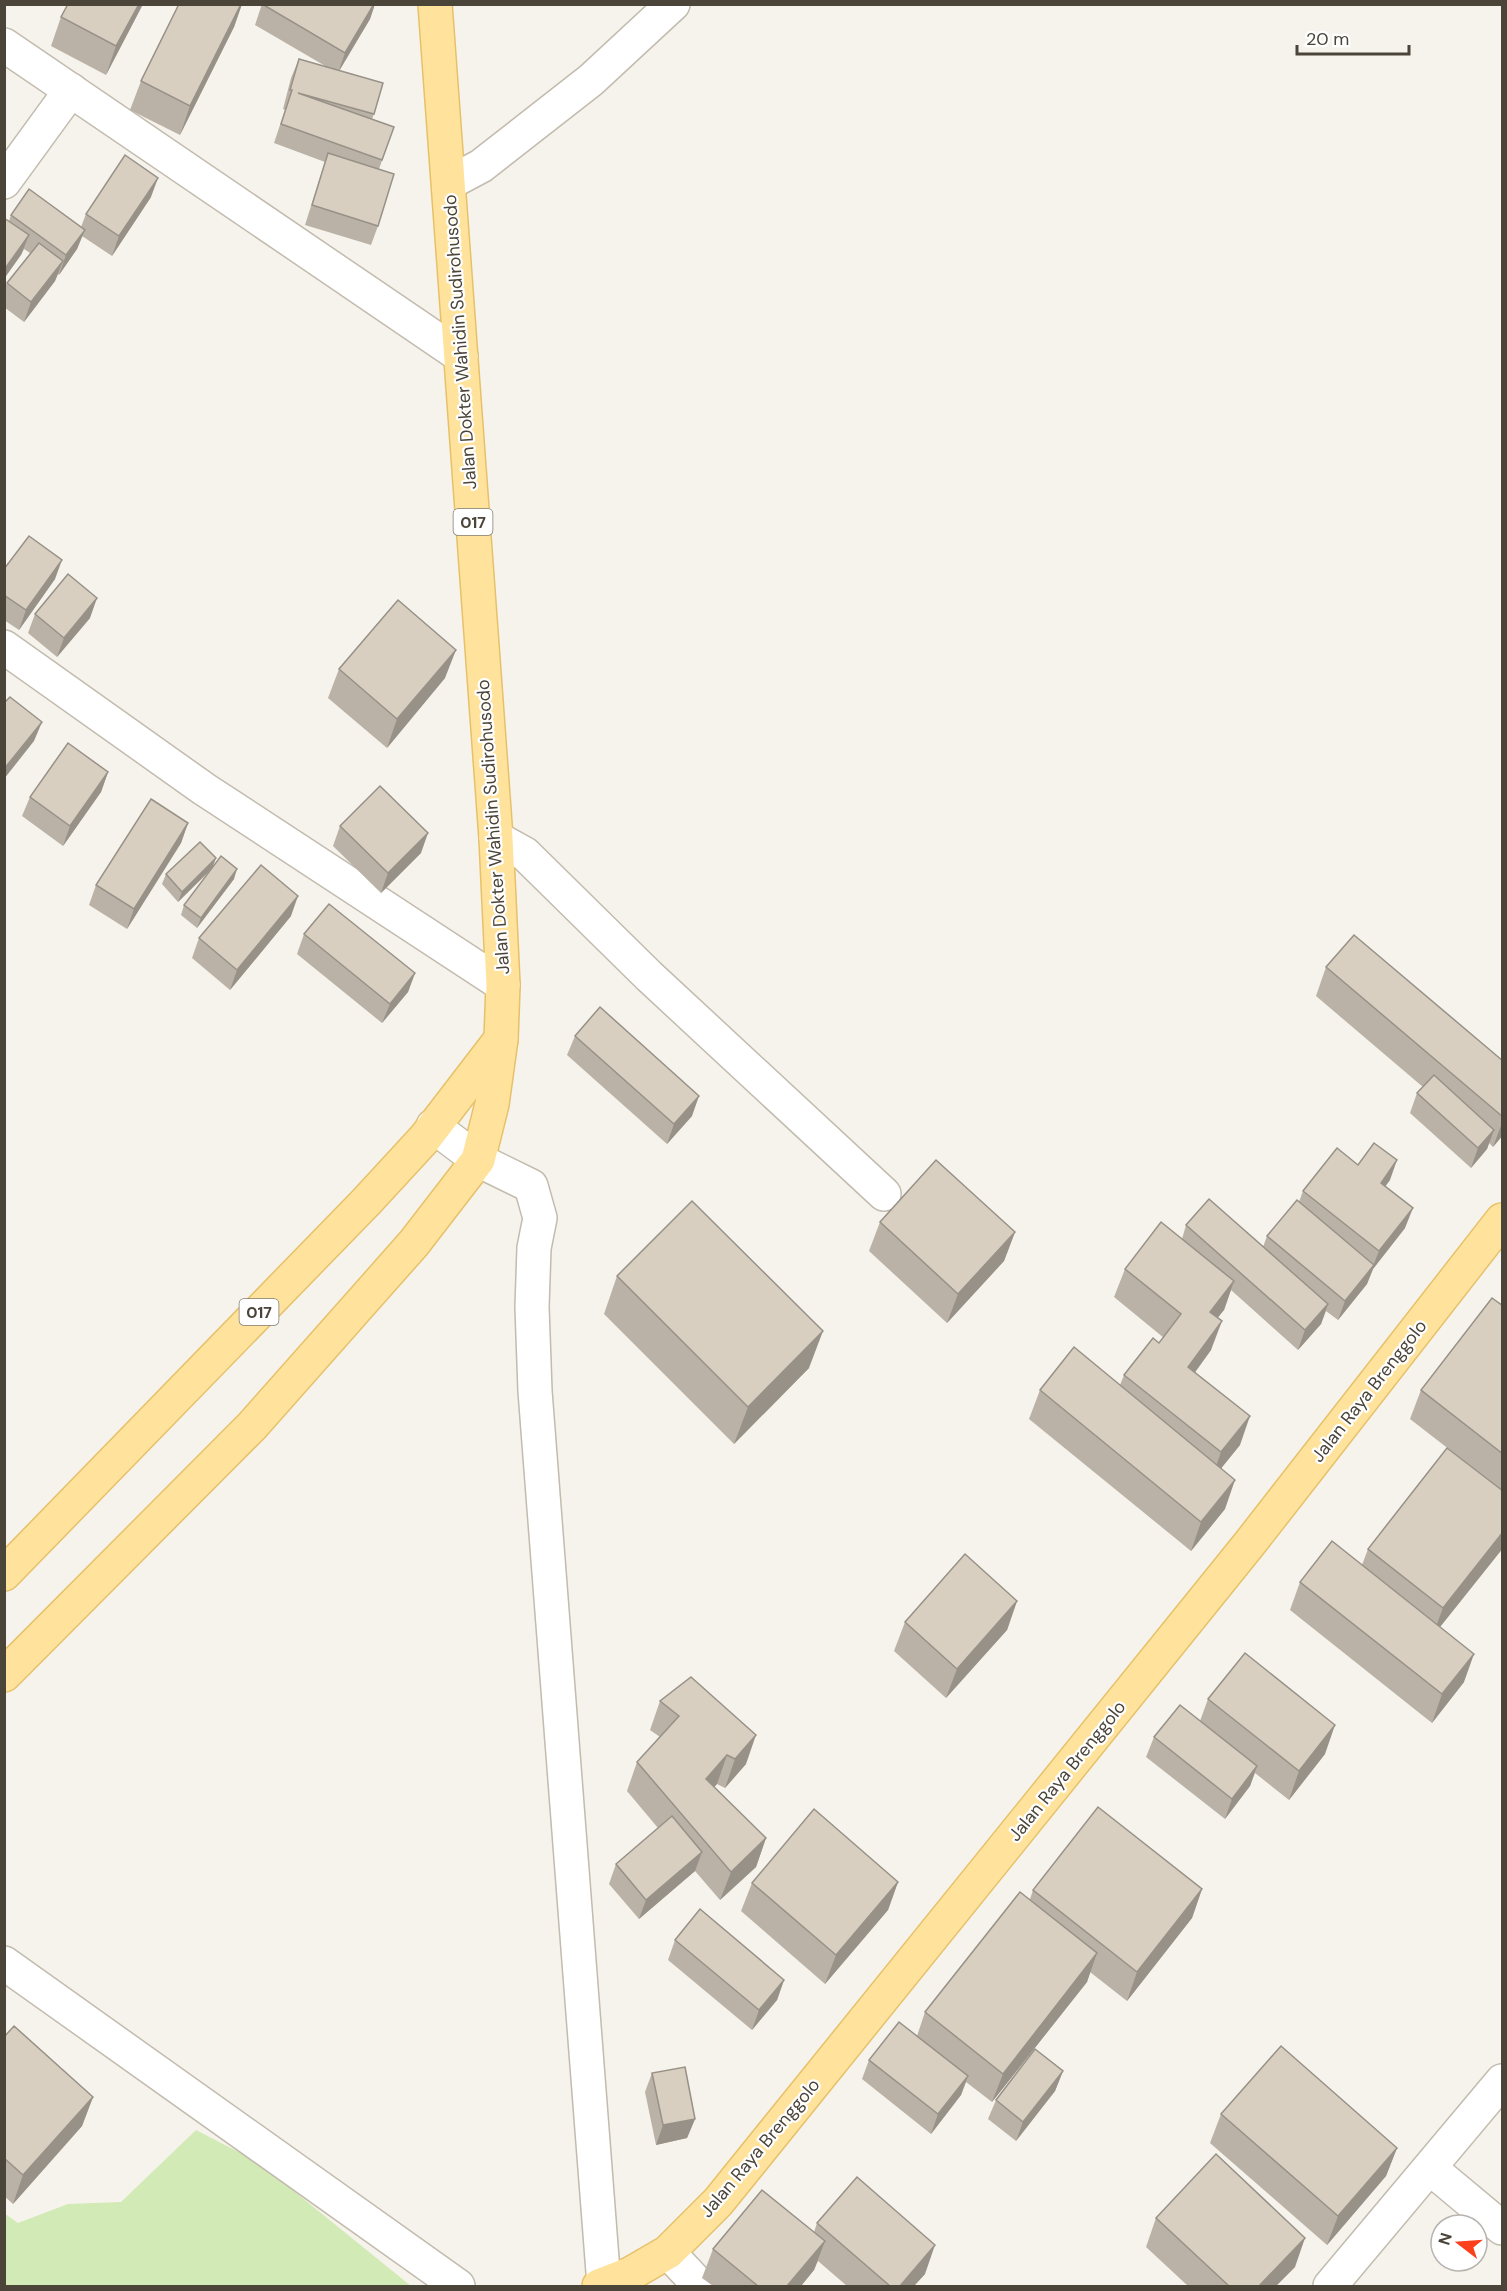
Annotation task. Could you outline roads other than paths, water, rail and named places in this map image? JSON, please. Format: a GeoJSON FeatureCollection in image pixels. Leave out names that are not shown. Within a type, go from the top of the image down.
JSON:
{"type":"FeatureCollection","features":[{"type":"Feature","properties":{"kind":"main road","name":"Jalan Dokter Wahidin Sudirohusodo"},"geometry":{"type":"LineString","coordinates":[[435,4],[495,838],[503,985],[501,1039]]}},
{"type":"Feature","properties":{"kind":"main road","name":"017"},"geometry":{"type":"LineString","coordinates":[[4,1574],[366,1202],[432,1126],[501,1039]]}},
{"type":"Feature","properties":{"kind":"main road","name":"017"},"geometry":{"type":"LineString","coordinates":[[4,1675],[252,1426],[414,1243],[478,1160],[492,1104],[501,1039]]}},
{"type":"Feature","properties":{"kind":"main road","name":"Jalan Raya Brenggolo"},"geometry":{"type":"LineString","coordinates":[[601,2286],[630,2274],[668,2252],[718,2202],[1250,1543],[1503,1220]]}},
{"type":"Feature","properties":{"kind":"street"},"geometry":{"type":"LineString","coordinates":[[449,183],[482,166],[583,87],[673,4]]}},
{"type":"Feature","properties":{"kind":"street"},"geometry":{"type":"LineString","coordinates":[[4,45],[461,356]]}},
{"type":"Feature","properties":{"kind":"street"},"geometry":{"type":"LineString","coordinates":[[4,182],[71,90]]}},
{"type":"Feature","properties":{"kind":"street"},"geometry":{"type":"LineString","coordinates":[[4,647],[204,789],[503,985]]}},
{"type":"Feature","properties":{"kind":"street"},"geometry":{"type":"LineString","coordinates":[[495,838],[525,854],[649,976],[884,1194]]}},
{"type":"Feature","properties":{"kind":"street"},"geometry":{"type":"LineString","coordinates":[[432,1126],[478,1160],[531,1186],[540,1218],[534,1248],[532,1306],[535,1391],[601,2286]]}},
{"type":"Feature","properties":{"kind":"street"},"geometry":{"type":"LineString","coordinates":[[4,1963],[458,2286]]}},
{"type":"Feature","properties":{"kind":"street"},"geometry":{"type":"LineString","coordinates":[[1330,2286],[1503,2081]]}},
{"type":"Feature","properties":{"kind":"street"},"geometry":{"type":"LineString","coordinates":[[1430,2168],[1503,2228]]}},
{"type":"Feature","properties":{"kind":"street"},"geometry":{"type":"LineString","coordinates":[[668,2252],[700,2286]]}}]}
